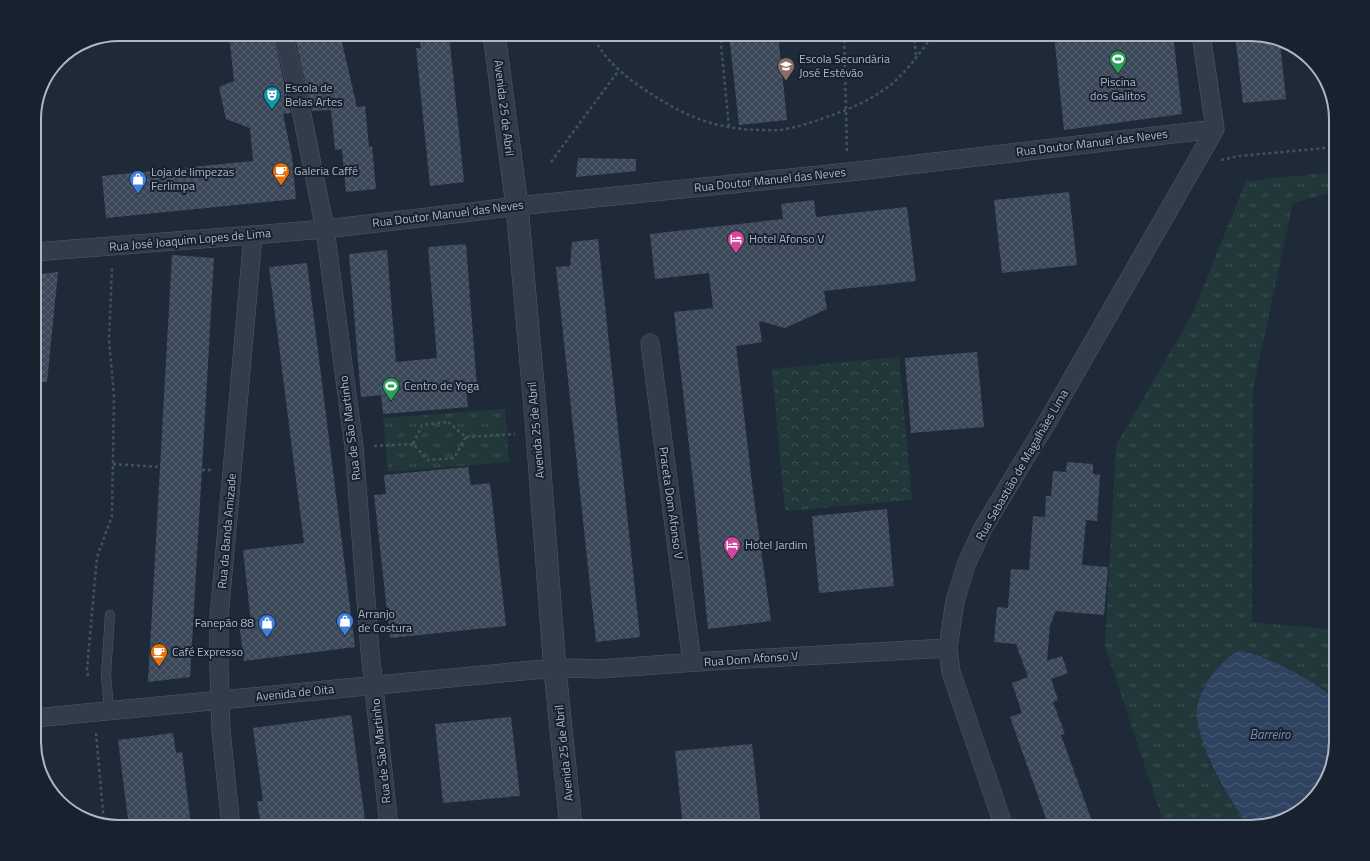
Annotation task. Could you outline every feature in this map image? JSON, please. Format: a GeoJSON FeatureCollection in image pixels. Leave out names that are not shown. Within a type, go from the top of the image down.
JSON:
{"type":"FeatureCollection","features":[{"type":"Feature","properties":{"kind":"street","name":"Rua de São Martinho"},"geometry":{"type":"LineString","coordinates":[[285,41],[298,95],[325,228],[354,447],[374,684],[388,820]]}},
{"type":"Feature","properties":{"kind":"street","name":"Avenida 25 de Abril"},"geometry":{"type":"LineString","coordinates":[[495,41],[517,206],[537,433],[555,670],[570,820]]}},
{"type":"Feature","properties":{"kind":"street"},"geometry":{"type":"LineString","coordinates":[[1202,41],[1216,129]]}},
{"type":"Feature","properties":{"kind":"street","name":"Rua Doutor Manuel das Neves"},"geometry":{"type":"LineString","coordinates":[[325,228],[517,206],[849,172],[1216,129]]}},
{"type":"Feature","properties":{"kind":"street","name":"Rua Sebastião de Magalhães Lima"},"geometry":{"type":"LineString","coordinates":[[1002,820],[951,672],[948,648],[955,601],[966,565],[983,528],[1049,418],[1216,129]]}},
{"type":"Feature","properties":{"kind":"street","name":"Rua José Joaquim Lopes de Lima"},"geometry":{"type":"LineString","coordinates":[[41,251],[325,228]]}},
{"type":"Feature","properties":{"kind":"street","name":"Rua da Banda Amizade"},"geometry":{"type":"LineString","coordinates":[[230,820],[221,730],[219,618],[253,235]]}},
{"type":"Feature","properties":{"kind":"street","name":"Praceta Dom Afonso V"},"geometry":{"type":"LineString","coordinates":[[650,343],[692,662]]}},
{"type":"Feature","properties":{"kind":"street","name":"Rua Dom Afonso V"},"geometry":{"type":"LineString","coordinates":[[555,670],[573,668],[599,669],[692,662],[948,648]]}},
{"type":"Feature","properties":{"kind":"street","name":"Avenida de Oita"},"geometry":{"type":"LineString","coordinates":[[41,717],[220,701],[374,684],[533,670],[555,670]]}},
{"type":"Feature","properties":{"kind":"lane"},"geometry":{"type":"LineString","coordinates":[[101,712],[106,674],[110,615]]}},
{"type":"Feature","properties":{"kind":"path"},"geometry":{"type":"LineString","coordinates":[[596,41],[604,53],[619,70],[641,87],[687,115],[729,128],[784,130],[807,125],[872,98],[893,83],[916,58],[929,41]]}},
{"type":"Feature","properties":{"kind":"path"},"geometry":{"type":"LineString","coordinates":[[721,41],[729,128]]}},
{"type":"Feature","properties":{"kind":"path"},"geometry":{"type":"LineString","coordinates":[[844,41],[847,149]]}},
{"type":"Feature","properties":{"kind":"path"},"geometry":{"type":"LineString","coordinates":[[915,41],[916,58]]}},
{"type":"Feature","properties":{"kind":"path"},"geometry":{"type":"LineString","coordinates":[[552,162],[619,70]]}},
{"type":"Feature","properties":{"kind":"path"},"geometry":{"type":"LineString","coordinates":[[1239,156],[1329,148]]}},
{"type":"Feature","properties":{"kind":"path"},"geometry":{"type":"LineString","coordinates":[[104,818],[101,712],[87,669],[97,557],[112,516],[114,396],[109,340],[113,246]]}},
{"type":"Feature","properties":{"kind":"path"},"geometry":{"type":"LineString","coordinates":[[413,444],[422,425],[448,422],[466,437],[537,433]]}},
{"type":"Feature","properties":{"kind":"path"},"geometry":{"type":"LineString","coordinates":[[354,447],[413,444],[428,460],[454,458],[466,437]]}},
{"type":"Feature","properties":{"kind":"path"},"geometry":{"type":"LineString","coordinates":[[113,464],[160,467]]}},
{"type":"Feature","properties":{"kind":"path"},"geometry":{"type":"LineString","coordinates":[[148,678],[190,672]]}},
{"type":"Feature","properties":{"kind":"green space"},"geometry":{"type":"Polygon","coordinates":[[[1329,173],[1329,193],[1293,203],[1253,389],[1252,622],[1329,629],[1329,694],[1306,678],[1247,651],[1221,664],[1206,684],[1200,695],[1197,710],[1198,722],[1208,759],[1217,778],[1244,820],[1163,820],[1105,646],[1116,445],[1193,313],[1246,181],[1329,173]]]}},
{"type":"Feature","properties":{"kind":"green space"},"geometry":{"type":"Polygon","coordinates":[[[899,357],[912,500],[785,511],[772,369],[899,357]]]}},
{"type":"Feature","properties":{"kind":"green space"},"geometry":{"type":"Polygon","coordinates":[[[505,409],[509,462],[388,472],[383,418],[505,409]]]}},
{"type":"Feature","properties":{"kind":"water","name":"Barreiro"},"geometry":{"type":"Polygon","coordinates":[[[1239,651],[1261,657],[1305,678],[1329,694],[1328,752],[1319,781],[1313,790],[1299,804],[1290,810],[1271,817],[1244,820],[1214,770],[1204,745],[1199,726],[1197,708],[1203,690],[1215,671],[1231,656],[1239,651]]]}},
{"type":"Feature","properties":{"kind":"building"},"geometry":{"type":"Polygon","coordinates":[[[230,41],[275,41],[291,113],[283,114],[292,157],[296,199],[106,218],[102,176],[253,161],[250,128],[226,119],[219,87],[234,81],[230,41]]]}},
{"type":"Feature","properties":{"kind":"building"},"geometry":{"type":"Polygon","coordinates":[[[296,41],[342,41],[357,107],[365,106],[369,147],[372,146],[376,189],[346,192],[342,149],[335,150],[331,110],[312,111],[296,41]]]}},
{"type":"Feature","properties":{"kind":"building"},"geometry":{"type":"Polygon","coordinates":[[[420,41],[450,41],[464,182],[430,186],[416,48],[421,48],[420,41]]]}},
{"type":"Feature","properties":{"kind":"building"},"geometry":{"type":"Polygon","coordinates":[[[730,41],[779,41],[787,120],[739,125],[730,41]]]}},
{"type":"Feature","properties":{"kind":"building","name":"Piscina dos Galitos"},"geometry":{"type":"Polygon","coordinates":[[[1055,41],[1174,41],[1182,114],[1064,130],[1055,41]]]}},
{"type":"Feature","properties":{"kind":"building"},"geometry":{"type":"Polygon","coordinates":[[[1236,41],[1261,42],[1280,47],[1286,99],[1243,103],[1236,41]]]}},
{"type":"Feature","properties":{"kind":"building"},"geometry":{"type":"Polygon","coordinates":[[[578,158],[636,159],[636,171],[576,177],[578,158]]]}},
{"type":"Feature","properties":{"kind":"building"},"geometry":{"type":"Polygon","coordinates":[[[1069,192],[1077,265],[1002,273],[994,200],[1069,192]]]}},
{"type":"Feature","properties":{"kind":"building"},"geometry":{"type":"Polygon","coordinates":[[[814,200],[816,217],[907,207],[916,281],[824,291],[827,309],[785,328],[759,321],[762,342],[736,346],[753,492],[771,621],[708,629],[674,312],[713,308],[709,273],[655,279],[650,234],[783,219],[781,204],[814,200]]]}},
{"type":"Feature","properties":{"kind":"building"},"geometry":{"type":"Polygon","coordinates":[[[598,239],[640,637],[596,642],[556,267],[570,266],[572,242],[598,239]]]}},
{"type":"Feature","properties":{"kind":"building"},"geometry":{"type":"Polygon","coordinates":[[[466,244],[477,388],[466,389],[468,407],[383,414],[381,395],[361,397],[349,254],[387,250],[396,362],[437,358],[428,247],[466,244]]]}},
{"type":"Feature","properties":{"kind":"building"},"geometry":{"type":"Polygon","coordinates":[[[172,255],[214,258],[190,677],[148,682],[172,255]]]}},
{"type":"Feature","properties":{"kind":"building"},"geometry":{"type":"Polygon","coordinates":[[[307,263],[355,647],[244,661],[239,623],[251,622],[243,550],[304,543],[269,267],[307,263]]]}},
{"type":"Feature","properties":{"kind":"building"},"geometry":{"type":"Polygon","coordinates":[[[58,272],[47,382],[41,382],[41,274],[58,272]]]}},
{"type":"Feature","properties":{"kind":"building"},"geometry":{"type":"Polygon","coordinates":[[[977,352],[984,427],[911,433],[905,358],[977,352]]]}},
{"type":"Feature","properties":{"kind":"building"},"geometry":{"type":"Polygon","coordinates":[[[1067,462],[1093,464],[1093,474],[1100,475],[1097,521],[1086,520],[1082,565],[1108,567],[1104,615],[1056,611],[1050,625],[1047,661],[1062,656],[1068,673],[1051,679],[1058,700],[1053,702],[1065,734],[1061,735],[1091,820],[1047,820],[1010,717],[1022,713],[1012,683],[1028,677],[1016,644],[994,642],[997,607],[1008,608],[1011,569],[1029,570],[1033,516],[1045,517],[1046,496],[1051,496],[1053,471],[1066,472],[1067,462]]]}},
{"type":"Feature","properties":{"kind":"building"},"geometry":{"type":"Polygon","coordinates":[[[468,467],[471,485],[490,483],[506,626],[390,638],[374,495],[386,494],[384,475],[468,467]]]}},
{"type":"Feature","properties":{"kind":"building"},"geometry":{"type":"Polygon","coordinates":[[[887,509],[894,586],[819,593],[812,516],[887,509]]]}},
{"type":"Feature","properties":{"kind":"building"},"geometry":{"type":"Polygon","coordinates":[[[351,715],[365,820],[260,820],[257,801],[263,801],[253,728],[351,715]]]}},
{"type":"Feature","properties":{"kind":"building"},"geometry":{"type":"Polygon","coordinates":[[[511,717],[520,796],[443,803],[435,724],[511,717]]]}},
{"type":"Feature","properties":{"kind":"building"},"geometry":{"type":"Polygon","coordinates":[[[173,733],[176,753],[182,752],[190,820],[128,820],[118,740],[173,733]]]}},
{"type":"Feature","properties":{"kind":"building"},"geometry":{"type":"Polygon","coordinates":[[[752,744],[760,820],[682,820],[675,751],[752,744]]]}},
{"type":"Feature","properties":{"kind":"place","name":"Piscina dos Galitos"},"geometry":{"type":"Point","coordinates":[1118,74]}},
{"type":"Feature","properties":{"kind":"place","name":"Escola Secundária José Estêvão"},"geometry":{"type":"Point","coordinates":[786,81]}},
{"type":"Feature","properties":{"kind":"place","name":"Escola de Belas Artes"},"geometry":{"type":"Point","coordinates":[272,110]}},
{"type":"Feature","properties":{"kind":"place","name":"Galeria Caffé"},"geometry":{"type":"Point","coordinates":[281,186]}},
{"type":"Feature","properties":{"kind":"place","name":"Loja de limpezas Ferlimpa"},"geometry":{"type":"Point","coordinates":[138,194]}},
{"type":"Feature","properties":{"kind":"place","name":"Hotel Afonso V"},"geometry":{"type":"Point","coordinates":[736,254]}},
{"type":"Feature","properties":{"kind":"place","name":"Centro de Yoga"},"geometry":{"type":"Point","coordinates":[391,401]}},
{"type":"Feature","properties":{"kind":"place","name":"Hotel Jardim"},"geometry":{"type":"Point","coordinates":[732,560]}},
{"type":"Feature","properties":{"kind":"place","name":"Arranjo de Costura"},"geometry":{"type":"Point","coordinates":[345,636]}},
{"type":"Feature","properties":{"kind":"place","name":"Fanepão 88"},"geometry":{"type":"Point","coordinates":[267,638]}},
{"type":"Feature","properties":{"kind":"place","name":"Café Expresso"},"geometry":{"type":"Point","coordinates":[159,667]}}]}
